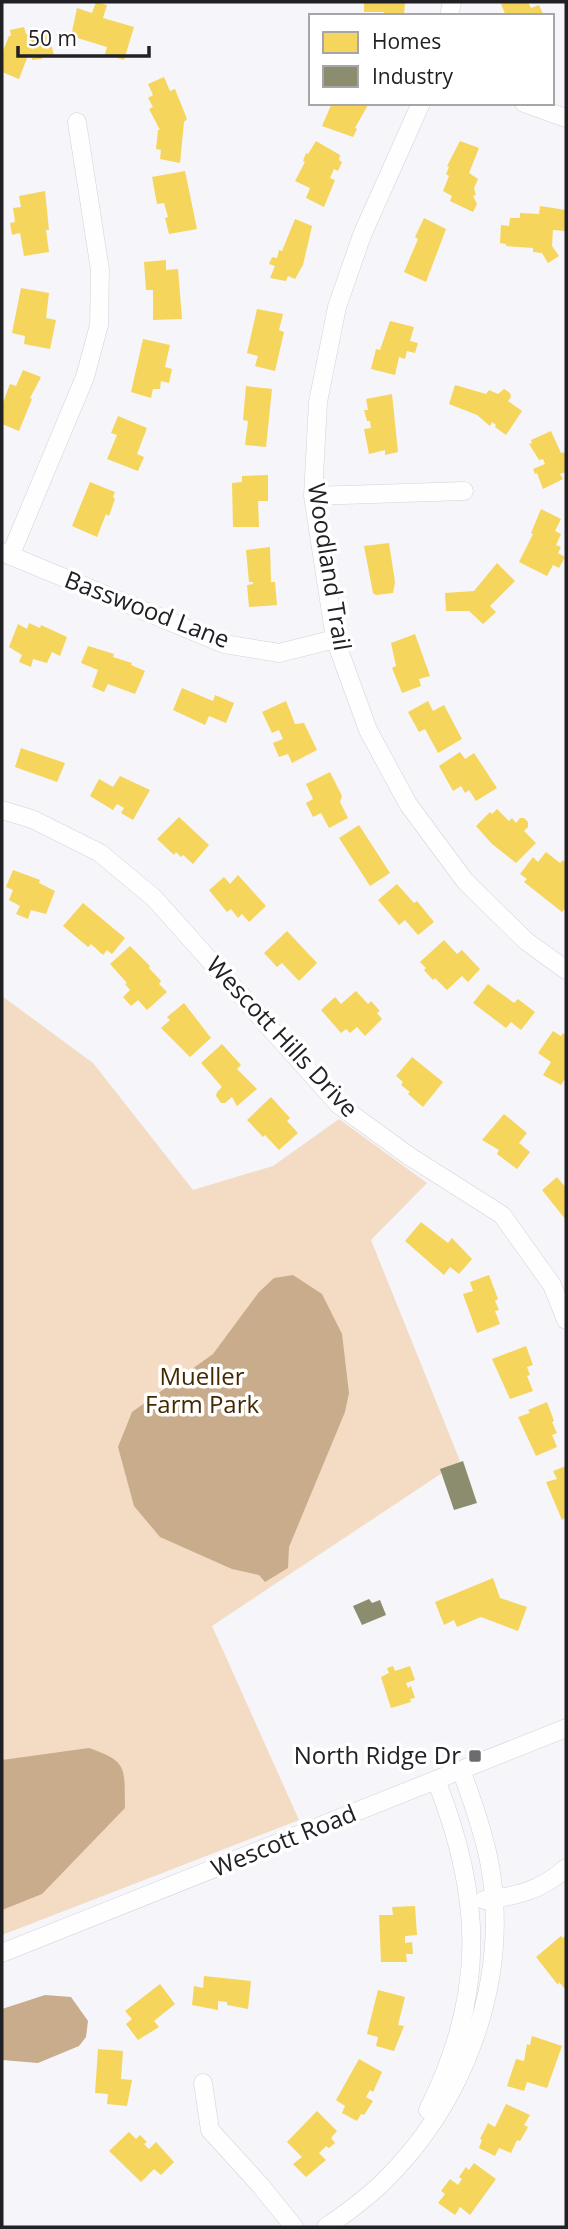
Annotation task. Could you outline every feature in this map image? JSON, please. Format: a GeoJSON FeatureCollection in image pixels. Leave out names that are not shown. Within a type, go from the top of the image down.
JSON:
{"type":"FeatureCollection","features":[{"type":"Feature","properties":{"kind":"street","name":"Woodland Trail"},"geometry":{"type":"LineString","coordinates":[[420,105],[362,235],[337,307],[318,402],[313,496],[335,639],[368,730],[408,804],[466,881],[526,941],[566,970]]}},
{"type":"Feature","properties":{"kind":"street"},"geometry":{"type":"LineString","coordinates":[[530,105],[566,118]]}},
{"type":"Feature","properties":{"kind":"street"},"geometry":{"type":"LineString","coordinates":[[6,554],[85,377],[99,325],[100,270],[77,122]]}},
{"type":"Feature","properties":{"kind":"street"},"geometry":{"type":"LineString","coordinates":[[313,496],[464,491]]}},
{"type":"Feature","properties":{"kind":"street","name":"Basswood Lane"},"geometry":{"type":"LineString","coordinates":[[6,554],[223,644],[279,653],[335,639]]}},
{"type":"Feature","properties":{"kind":"street","name":"Wescott Hills Drive"},"geometry":{"type":"LineString","coordinates":[[2,810],[32,819],[100,853],[154,898],[340,1105],[409,1156],[502,1215],[552,1285],[566,1320]]}},
{"type":"Feature","properties":{"kind":"street","name":"Wescott Road"},"geometry":{"type":"LineString","coordinates":[[2,1953],[566,1728]]}},
{"type":"Feature","properties":{"kind":"street"},"geometry":{"type":"LineString","coordinates":[[326,2227],[380,2186],[436,2119],[460,2075],[478,2028],[489,1986],[494,1936],[493,1899],[485,1842],[461,1770]]}},
{"type":"Feature","properties":{"kind":"street"},"geometry":{"type":"LineString","coordinates":[[348,2211],[387,2171],[406,2146],[428,2110],[458,2039],[472,1953],[470,1902],[457,1835],[436,1780]]}},
{"type":"Feature","properties":{"kind":"street"},"geometry":{"type":"LineString","coordinates":[[470,1902],[531,1891],[550,1882],[566,1868]]}},
{"type":"Feature","properties":{"kind":"street"},"geometry":{"type":"LineString","coordinates":[[202,2083],[210,2130],[294,2227]]}},
{"type":"Feature","properties":{"kind":"green space","name":"Mueller Farm Park"},"geometry":{"type":"Polygon","coordinates":[[[2,996],[93,1063],[193,1190],[273,1166],[339,1119],[427,1183],[371,1240],[460,1461],[212,1626],[299,1820],[2,1935],[2,996]]]}},
{"type":"Feature","properties":{"kind":"shaded area"},"geometry":{"type":"Polygon","coordinates":[[[293,1275],[322,1294],[342,1334],[349,1393],[345,1412],[289,1547],[288,1568],[265,1582],[259,1575],[232,1569],[160,1537],[134,1506],[118,1447],[132,1412],[213,1354],[259,1292],[274,1278],[293,1275]]]}},
{"type":"Feature","properties":{"kind":"shaded area"},"geometry":{"type":"Polygon","coordinates":[[[89,1748],[111,1758],[122,1768],[125,1808],[42,1894],[2,1910],[2,1760],[89,1748]]]}},
{"type":"Feature","properties":{"kind":"shaded area"},"geometry":{"type":"Polygon","coordinates":[[[45,1995],[71,1997],[88,2021],[86,2037],[79,2046],[38,2063],[2,2060],[2,2009],[45,1995]]]}},
{"type":"Feature","properties":{"kind":"building: Homes"},"geometry":{"type":"Polygon","coordinates":[[[96,2],[107,5],[103,18],[134,27],[124,60],[105,54],[107,47],[71,36],[77,8],[92,13],[96,2]]]}},
{"type":"Feature","properties":{"kind":"building: Homes"},"geometry":{"type":"Polygon","coordinates":[[[364,2],[405,2],[404,14],[364,12],[364,2]]]}},
{"type":"Feature","properties":{"kind":"building: Homes"},"geometry":{"type":"Polygon","coordinates":[[[528,2],[531,8],[539,5],[543,14],[505,14],[501,4],[528,2]]]}},
{"type":"Feature","properties":{"kind":"building: Homes"},"geometry":{"type":"Polygon","coordinates":[[[24,27],[26,34],[48,33],[54,55],[32,60],[32,55],[26,56],[19,79],[2,72],[2,53],[11,36],[10,30],[24,27]]]}},
{"type":"Feature","properties":{"kind":"building: Homes"},"geometry":{"type":"Polygon","coordinates":[[[164,77],[170,91],[175,89],[187,119],[184,122],[180,163],[160,159],[161,150],[156,149],[160,130],[149,109],[153,107],[148,98],[153,95],[148,84],[164,77]]]}},
{"type":"Feature","properties":{"kind":"building: Homes"},"geometry":{"type":"Polygon","coordinates":[[[331,105],[368,105],[353,137],[322,126],[331,105]]]}},
{"type":"Feature","properties":{"kind":"building: Homes"},"geometry":{"type":"Polygon","coordinates":[[[316,141],[340,155],[339,160],[342,162],[338,171],[334,169],[330,178],[335,180],[324,207],[306,198],[310,188],[295,181],[305,162],[306,153],[308,154],[316,141]]]}},
{"type":"Feature","properties":{"kind":"building: Homes"},"geometry":{"type":"Polygon","coordinates":[[[460,141],[479,148],[469,173],[478,179],[474,188],[476,195],[473,196],[477,204],[473,212],[450,201],[452,196],[443,191],[449,176],[446,174],[449,167],[447,166],[460,141]]]}},
{"type":"Feature","properties":{"kind":"building: Homes"},"geometry":{"type":"Polygon","coordinates":[[[185,171],[197,229],[169,234],[164,203],[157,204],[152,177],[185,171]]]}},
{"type":"Feature","properties":{"kind":"building: Homes"},"geometry":{"type":"Polygon","coordinates":[[[45,191],[49,252],[24,256],[20,233],[12,235],[10,223],[15,222],[13,208],[21,207],[19,196],[45,191]]]}},
{"type":"Feature","properties":{"kind":"building: Homes"},"geometry":{"type":"Polygon","coordinates":[[[540,206],[566,210],[566,231],[553,230],[552,246],[559,256],[548,263],[542,253],[533,252],[533,248],[500,243],[501,225],[509,226],[510,218],[520,218],[520,213],[539,214],[540,206]]]}},
{"type":"Feature","properties":{"kind":"building: Homes"},"geometry":{"type":"Polygon","coordinates":[[[424,218],[446,229],[426,282],[404,272],[424,218]]]}},
{"type":"Feature","properties":{"kind":"building: Homes"},"geometry":{"type":"Polygon","coordinates":[[[295,219],[312,226],[303,265],[295,279],[288,276],[286,281],[270,278],[275,266],[269,264],[272,257],[277,258],[279,250],[282,251],[295,219]]]}},
{"type":"Feature","properties":{"kind":"building: Homes"},"geometry":{"type":"Polygon","coordinates":[[[166,260],[166,270],[178,269],[182,319],[153,320],[153,290],[146,290],[144,262],[166,260]]]}},
{"type":"Feature","properties":{"kind":"building: Homes"},"geometry":{"type":"Polygon","coordinates":[[[21,288],[49,293],[46,318],[56,320],[50,349],[24,344],[25,336],[12,333],[21,288]]]}},
{"type":"Feature","properties":{"kind":"building: Homes"},"geometry":{"type":"Polygon","coordinates":[[[257,309],[283,314],[279,330],[284,332],[275,371],[255,366],[258,356],[247,353],[257,309]]]}},
{"type":"Feature","properties":{"kind":"building: Homes"},"geometry":{"type":"Polygon","coordinates":[[[390,321],[414,327],[410,341],[418,343],[415,353],[407,351],[405,359],[399,357],[395,375],[371,369],[376,349],[380,350],[390,321]]]}},
{"type":"Feature","properties":{"kind":"building: Homes"},"geometry":{"type":"Polygon","coordinates":[[[143,339],[170,345],[165,367],[172,369],[169,383],[161,381],[160,389],[153,389],[151,398],[131,392],[143,339]]]}},
{"type":"Feature","properties":{"kind":"building: Homes"},"geometry":{"type":"Polygon","coordinates":[[[23,370],[41,377],[30,398],[32,399],[19,431],[2,424],[2,405],[10,384],[16,386],[23,370]]]}},
{"type":"Feature","properties":{"kind":"building: Homes"},"geometry":{"type":"Polygon","coordinates":[[[455,385],[486,394],[489,390],[498,394],[504,389],[510,393],[508,401],[522,411],[506,435],[492,422],[490,426],[477,415],[449,404],[455,385]]]}},
{"type":"Feature","properties":{"kind":"building: Homes"},"geometry":{"type":"Polygon","coordinates":[[[246,386],[272,389],[266,447],[245,445],[248,421],[243,420],[246,386]]]}},
{"type":"Feature","properties":{"kind":"building: Homes"},"geometry":{"type":"Polygon","coordinates":[[[392,394],[398,452],[385,455],[385,450],[369,454],[364,429],[371,428],[364,410],[368,410],[366,399],[392,394]]]}},
{"type":"Feature","properties":{"kind":"building: Homes"},"geometry":{"type":"Polygon","coordinates":[[[118,416],[147,428],[137,454],[144,457],[138,471],[107,459],[117,435],[111,433],[118,416]]]}},
{"type":"Feature","properties":{"kind":"building: Homes"},"geometry":{"type":"Polygon","coordinates":[[[551,431],[561,453],[564,452],[566,456],[566,472],[560,474],[563,479],[543,489],[533,469],[545,464],[543,459],[539,460],[529,444],[532,443],[531,440],[551,431]]]}},
{"type":"Feature","properties":{"kind":"building: Homes"},"geometry":{"type":"Polygon","coordinates":[[[268,475],[268,501],[258,501],[259,527],[233,527],[232,483],[242,482],[242,476],[268,475]]]}},
{"type":"Feature","properties":{"kind":"building: Homes"},"geometry":{"type":"Polygon","coordinates":[[[90,482],[115,492],[109,516],[106,514],[97,537],[72,526],[90,482]]]}},
{"type":"Feature","properties":{"kind":"building: Homes"},"geometry":{"type":"Polygon","coordinates":[[[541,509],[561,519],[555,531],[561,534],[556,545],[561,547],[558,553],[565,557],[559,568],[553,565],[547,576],[519,562],[533,534],[531,533],[541,509]]]}},
{"type":"Feature","properties":{"kind":"building: Homes"},"geometry":{"type":"Polygon","coordinates":[[[389,543],[395,582],[393,593],[376,595],[373,593],[364,546],[389,543]]]}},
{"type":"Feature","properties":{"kind":"building: Homes"},"geometry":{"type":"Polygon","coordinates":[[[270,547],[271,582],[275,582],[277,605],[249,607],[247,585],[253,582],[249,582],[246,550],[270,547]]]}},
{"type":"Feature","properties":{"kind":"building: Homes"},"geometry":{"type":"Polygon","coordinates":[[[497,563],[515,581],[490,606],[496,612],[483,624],[469,611],[446,611],[445,593],[474,591],[497,563]]]}},
{"type":"Feature","properties":{"kind":"building: Homes"},"geometry":{"type":"Polygon","coordinates":[[[29,623],[40,628],[41,625],[67,637],[60,656],[52,652],[47,663],[33,659],[31,667],[19,662],[22,655],[9,647],[18,624],[27,629],[29,623]]]}},
{"type":"Feature","properties":{"kind":"building: Homes"},"geometry":{"type":"Polygon","coordinates":[[[415,634],[430,676],[419,679],[421,686],[402,693],[392,668],[396,666],[391,643],[415,634]]]}},
{"type":"Feature","properties":{"kind":"building: Homes"},"geometry":{"type":"Polygon","coordinates":[[[88,646],[114,654],[113,657],[132,663],[131,665],[145,671],[135,694],[108,684],[104,692],[92,687],[98,670],[81,663],[88,646]]]}},
{"type":"Feature","properties":{"kind":"building: Homes"},"geometry":{"type":"Polygon","coordinates":[[[182,688],[213,701],[215,695],[234,703],[226,723],[209,716],[205,725],[173,710],[182,688]]]}},
{"type":"Feature","properties":{"kind":"building: Homes"},"geometry":{"type":"Polygon","coordinates":[[[286,701],[295,724],[304,723],[317,750],[292,763],[288,754],[279,757],[273,743],[283,739],[279,730],[272,733],[262,712],[286,701]]]}},
{"type":"Feature","properties":{"kind":"building: Homes"},"geometry":{"type":"Polygon","coordinates":[[[428,701],[433,711],[444,705],[462,739],[438,753],[425,729],[419,732],[408,712],[428,701]]]}},
{"type":"Feature","properties":{"kind":"building: Homes"},"geometry":{"type":"Polygon","coordinates":[[[21,748],[65,763],[57,782],[15,767],[21,748]]]}},
{"type":"Feature","properties":{"kind":"building: Homes"},"geometry":{"type":"Polygon","coordinates":[[[460,752],[465,759],[474,753],[497,788],[476,801],[469,790],[465,793],[461,786],[453,791],[439,766],[460,752]]]}},
{"type":"Feature","properties":{"kind":"building: Homes"},"geometry":{"type":"Polygon","coordinates":[[[330,772],[342,796],[340,802],[348,818],[329,828],[321,813],[313,817],[306,803],[313,799],[306,784],[330,772]]]}},
{"type":"Feature","properties":{"kind":"building: Homes"},"geometry":{"type":"Polygon","coordinates":[[[120,776],[150,790],[133,820],[121,813],[124,808],[117,804],[113,810],[90,796],[99,779],[113,787],[120,776]]]}},
{"type":"Feature","properties":{"kind":"building: Homes"},"geometry":{"type":"Polygon","coordinates":[[[497,809],[509,821],[512,818],[516,823],[520,818],[524,818],[528,827],[524,831],[536,843],[516,863],[492,844],[476,826],[497,809]]]}},
{"type":"Feature","properties":{"kind":"building: Homes"},"geometry":{"type":"Polygon","coordinates":[[[179,817],[209,845],[193,864],[183,855],[181,857],[176,852],[174,855],[157,839],[179,817]]]}},
{"type":"Feature","properties":{"kind":"building: Homes"},"geometry":{"type":"Polygon","coordinates":[[[359,825],[390,873],[370,886],[339,838],[359,825]]]}},
{"type":"Feature","properties":{"kind":"building: Homes"},"geometry":{"type":"Polygon","coordinates":[[[546,852],[560,863],[563,860],[566,863],[566,907],[562,912],[524,882],[527,879],[520,874],[533,857],[538,862],[546,852]]]}},
{"type":"Feature","properties":{"kind":"building: Homes"},"geometry":{"type":"Polygon","coordinates":[[[13,870],[40,880],[39,883],[55,891],[46,914],[31,910],[28,919],[16,914],[20,906],[9,900],[13,890],[6,887],[13,870]]]}},
{"type":"Feature","properties":{"kind":"building: Homes"},"geometry":{"type":"Polygon","coordinates":[[[238,875],[266,906],[249,922],[242,914],[238,918],[231,909],[227,912],[209,890],[224,877],[230,884],[238,875]]]}},
{"type":"Feature","properties":{"kind":"building: Homes"},"geometry":{"type":"Polygon","coordinates":[[[397,884],[414,903],[417,901],[434,922],[418,935],[405,920],[399,925],[378,900],[397,884]]]}},
{"type":"Feature","properties":{"kind":"building: Homes"},"geometry":{"type":"Polygon","coordinates":[[[83,903],[125,938],[112,954],[107,950],[103,955],[91,944],[88,947],[63,926],[83,903]]]}},
{"type":"Feature","properties":{"kind":"building: Homes"},"geometry":{"type":"Polygon","coordinates":[[[287,931],[317,963],[299,981],[282,963],[277,967],[264,953],[287,931]]]}},
{"type":"Feature","properties":{"kind":"building: Homes"},"geometry":{"type":"Polygon","coordinates":[[[444,940],[457,954],[462,950],[480,969],[468,982],[462,976],[447,990],[435,978],[433,980],[420,962],[444,940]]]}},
{"type":"Feature","properties":{"kind":"building: Homes"},"geometry":{"type":"Polygon","coordinates":[[[130,946],[150,966],[161,981],[159,984],[167,992],[147,1010],[138,1000],[131,1006],[123,997],[130,990],[110,964],[130,946]]]}},
{"type":"Feature","properties":{"kind":"building: Homes"},"geometry":{"type":"Polygon","coordinates":[[[488,984],[514,1003],[518,999],[535,1012],[521,1030],[511,1022],[506,1028],[473,1003],[488,984]]]}},
{"type":"Feature","properties":{"kind":"building: Homes"},"geometry":{"type":"Polygon","coordinates":[[[356,991],[368,1004],[371,1001],[380,1011],[377,1013],[382,1019],[365,1036],[357,1027],[350,1033],[346,1029],[341,1033],[321,1010],[335,997],[341,1004],[356,991]]]}},
{"type":"Feature","properties":{"kind":"building: Homes"},"geometry":{"type":"Polygon","coordinates":[[[184,1003],[211,1038],[190,1057],[161,1028],[170,1020],[167,1017],[184,1003]]]}},
{"type":"Feature","properties":{"kind":"building: Homes"},"geometry":{"type":"Polygon","coordinates":[[[553,1031],[566,1036],[566,1077],[561,1085],[543,1075],[551,1062],[538,1053],[553,1031]]]}},
{"type":"Feature","properties":{"kind":"building: Homes"},"geometry":{"type":"Polygon","coordinates":[[[222,1044],[241,1065],[237,1069],[257,1089],[237,1106],[232,1097],[221,1103],[216,1096],[222,1087],[201,1063],[222,1044]]]}},
{"type":"Feature","properties":{"kind":"building: Homes"},"geometry":{"type":"Polygon","coordinates":[[[412,1057],[443,1082],[423,1107],[408,1094],[410,1092],[401,1085],[403,1082],[396,1076],[412,1057]]]}},
{"type":"Feature","properties":{"kind":"building: Homes"},"geometry":{"type":"Polygon","coordinates":[[[271,1097],[290,1118],[287,1121],[298,1133],[279,1150],[247,1120],[271,1097]]]}},
{"type":"Feature","properties":{"kind":"building: Homes"},"geometry":{"type":"Polygon","coordinates":[[[504,1114],[527,1133],[519,1143],[530,1152],[517,1169],[497,1154],[499,1150],[482,1140],[504,1114]]]}},
{"type":"Feature","properties":{"kind":"building: Homes"},"geometry":{"type":"Polygon","coordinates":[[[557,1177],[566,1188],[566,1220],[542,1190],[557,1177]]]}},
{"type":"Feature","properties":{"kind":"building: Homes"},"geometry":{"type":"Polygon","coordinates":[[[421,1222],[448,1243],[452,1238],[472,1259],[459,1274],[450,1267],[444,1275],[405,1241],[421,1222]]]}},
{"type":"Feature","properties":{"kind":"building: Homes"},"geometry":{"type":"Polygon","coordinates":[[[489,1275],[498,1299],[495,1301],[499,1310],[495,1311],[500,1324],[477,1333],[463,1294],[473,1291],[470,1282],[489,1275]]]}},
{"type":"Feature","properties":{"kind":"building: Homes"},"geometry":{"type":"Polygon","coordinates":[[[526,1346],[533,1365],[527,1367],[530,1375],[527,1376],[533,1391],[510,1399],[492,1359],[526,1346]]]}},
{"type":"Feature","properties":{"kind":"building: Homes"},"geometry":{"type":"Polygon","coordinates":[[[547,1402],[557,1433],[552,1435],[557,1447],[536,1456],[518,1417],[547,1402]]]}},
{"type":"Feature","properties":{"kind":"building: Homes"},"geometry":{"type":"Polygon","coordinates":[[[566,1466],[566,1517],[562,1520],[546,1482],[557,1479],[553,1471],[566,1466]]]}},
{"type":"Feature","properties":{"kind":"building: Homes"},"geometry":{"type":"Polygon","coordinates":[[[493,1578],[500,1598],[527,1607],[518,1631],[481,1617],[457,1627],[454,1620],[444,1625],[435,1602],[493,1578]]]}},
{"type":"Feature","properties":{"kind":"building: Homes"},"geometry":{"type":"Polygon","coordinates":[[[393,1666],[395,1671],[410,1666],[415,1680],[406,1683],[408,1688],[411,1686],[415,1698],[410,1699],[411,1702],[391,1708],[381,1677],[389,1673],[387,1668],[393,1666]]]}},
{"type":"Feature","properties":{"kind":"building: Homes"},"geometry":{"type":"Polygon","coordinates":[[[415,1906],[417,1935],[405,1936],[405,1943],[412,1942],[413,1954],[406,1954],[407,1962],[381,1962],[379,1915],[393,1915],[392,1907],[415,1906]]]}},
{"type":"Feature","properties":{"kind":"building: Homes"},"geometry":{"type":"Polygon","coordinates":[[[566,1935],[566,1990],[559,1982],[558,1985],[536,1957],[561,1936],[563,1938],[566,1935]]]}},
{"type":"Feature","properties":{"kind":"building: Homes"},"geometry":{"type":"Polygon","coordinates":[[[204,1976],[251,1981],[248,2009],[218,2001],[218,2010],[192,2005],[194,1986],[203,1988],[204,1976]]]}},
{"type":"Feature","properties":{"kind":"building: Homes"},"geometry":{"type":"Polygon","coordinates":[[[160,1984],[175,2004],[154,2021],[159,2027],[138,2040],[126,2024],[132,2019],[125,2011],[160,1984]]]}},
{"type":"Feature","properties":{"kind":"building: Homes"},"geometry":{"type":"Polygon","coordinates":[[[378,1990],[405,1997],[398,2025],[404,2026],[394,2051],[376,2046],[378,2037],[367,2034],[378,1990]]]}},
{"type":"Feature","properties":{"kind":"building: Homes"},"geometry":{"type":"Polygon","coordinates":[[[532,2036],[562,2046],[547,2088],[527,2082],[524,2091],[507,2086],[516,2059],[524,2061],[527,2044],[530,2045],[532,2036]]]}},
{"type":"Feature","properties":{"kind":"building: Homes"},"geometry":{"type":"Polygon","coordinates":[[[98,2049],[123,2051],[121,2079],[132,2080],[127,2106],[107,2104],[108,2094],[95,2093],[98,2049]]]}},
{"type":"Feature","properties":{"kind":"building: Homes"},"geometry":{"type":"Polygon","coordinates":[[[359,2059],[382,2072],[373,2092],[370,2090],[366,2097],[373,2101],[357,2121],[342,2113],[345,2106],[336,2100],[359,2059]]]}},
{"type":"Feature","properties":{"kind":"building: Homes"},"geometry":{"type":"Polygon","coordinates":[[[506,2104],[530,2115],[524,2125],[528,2127],[511,2153],[499,2148],[495,2156],[479,2148],[480,2139],[488,2123],[495,2127],[506,2104]]]}},
{"type":"Feature","properties":{"kind":"building: Homes"},"geometry":{"type":"Polygon","coordinates":[[[317,2111],[337,2131],[331,2138],[335,2143],[329,2148],[326,2146],[319,2153],[326,2160],[306,2177],[293,2164],[302,2157],[287,2142],[317,2111]]]}},
{"type":"Feature","properties":{"kind":"building: Homes"},"geometry":{"type":"Polygon","coordinates":[[[129,2132],[136,2139],[140,2135],[147,2142],[144,2144],[149,2149],[156,2142],[174,2162],[161,2175],[154,2169],[141,2182],[109,2151],[129,2132]]]}},
{"type":"Feature","properties":{"kind":"building: Homes"},"geometry":{"type":"Polygon","coordinates":[[[474,2163],[496,2179],[470,2215],[460,2207],[455,2215],[438,2203],[445,2194],[441,2191],[450,2179],[458,2185],[462,2179],[459,2177],[466,2167],[469,2170],[474,2163]]]}},
{"type":"Feature","properties":{"kind":"building: Industry"},"geometry":{"type":"Polygon","coordinates":[[[463,1461],[477,1503],[454,1510],[440,1469],[463,1461]]]}},
{"type":"Feature","properties":{"kind":"building: Industry"},"geometry":{"type":"Polygon","coordinates":[[[369,1599],[372,1603],[380,1600],[386,1615],[362,1625],[353,1606],[369,1599]]]}},
{"type":"Feature","properties":{"kind":"place","name":"North Ridge Dr"},"geometry":{"type":"Point","coordinates":[475,1756]}}]}
